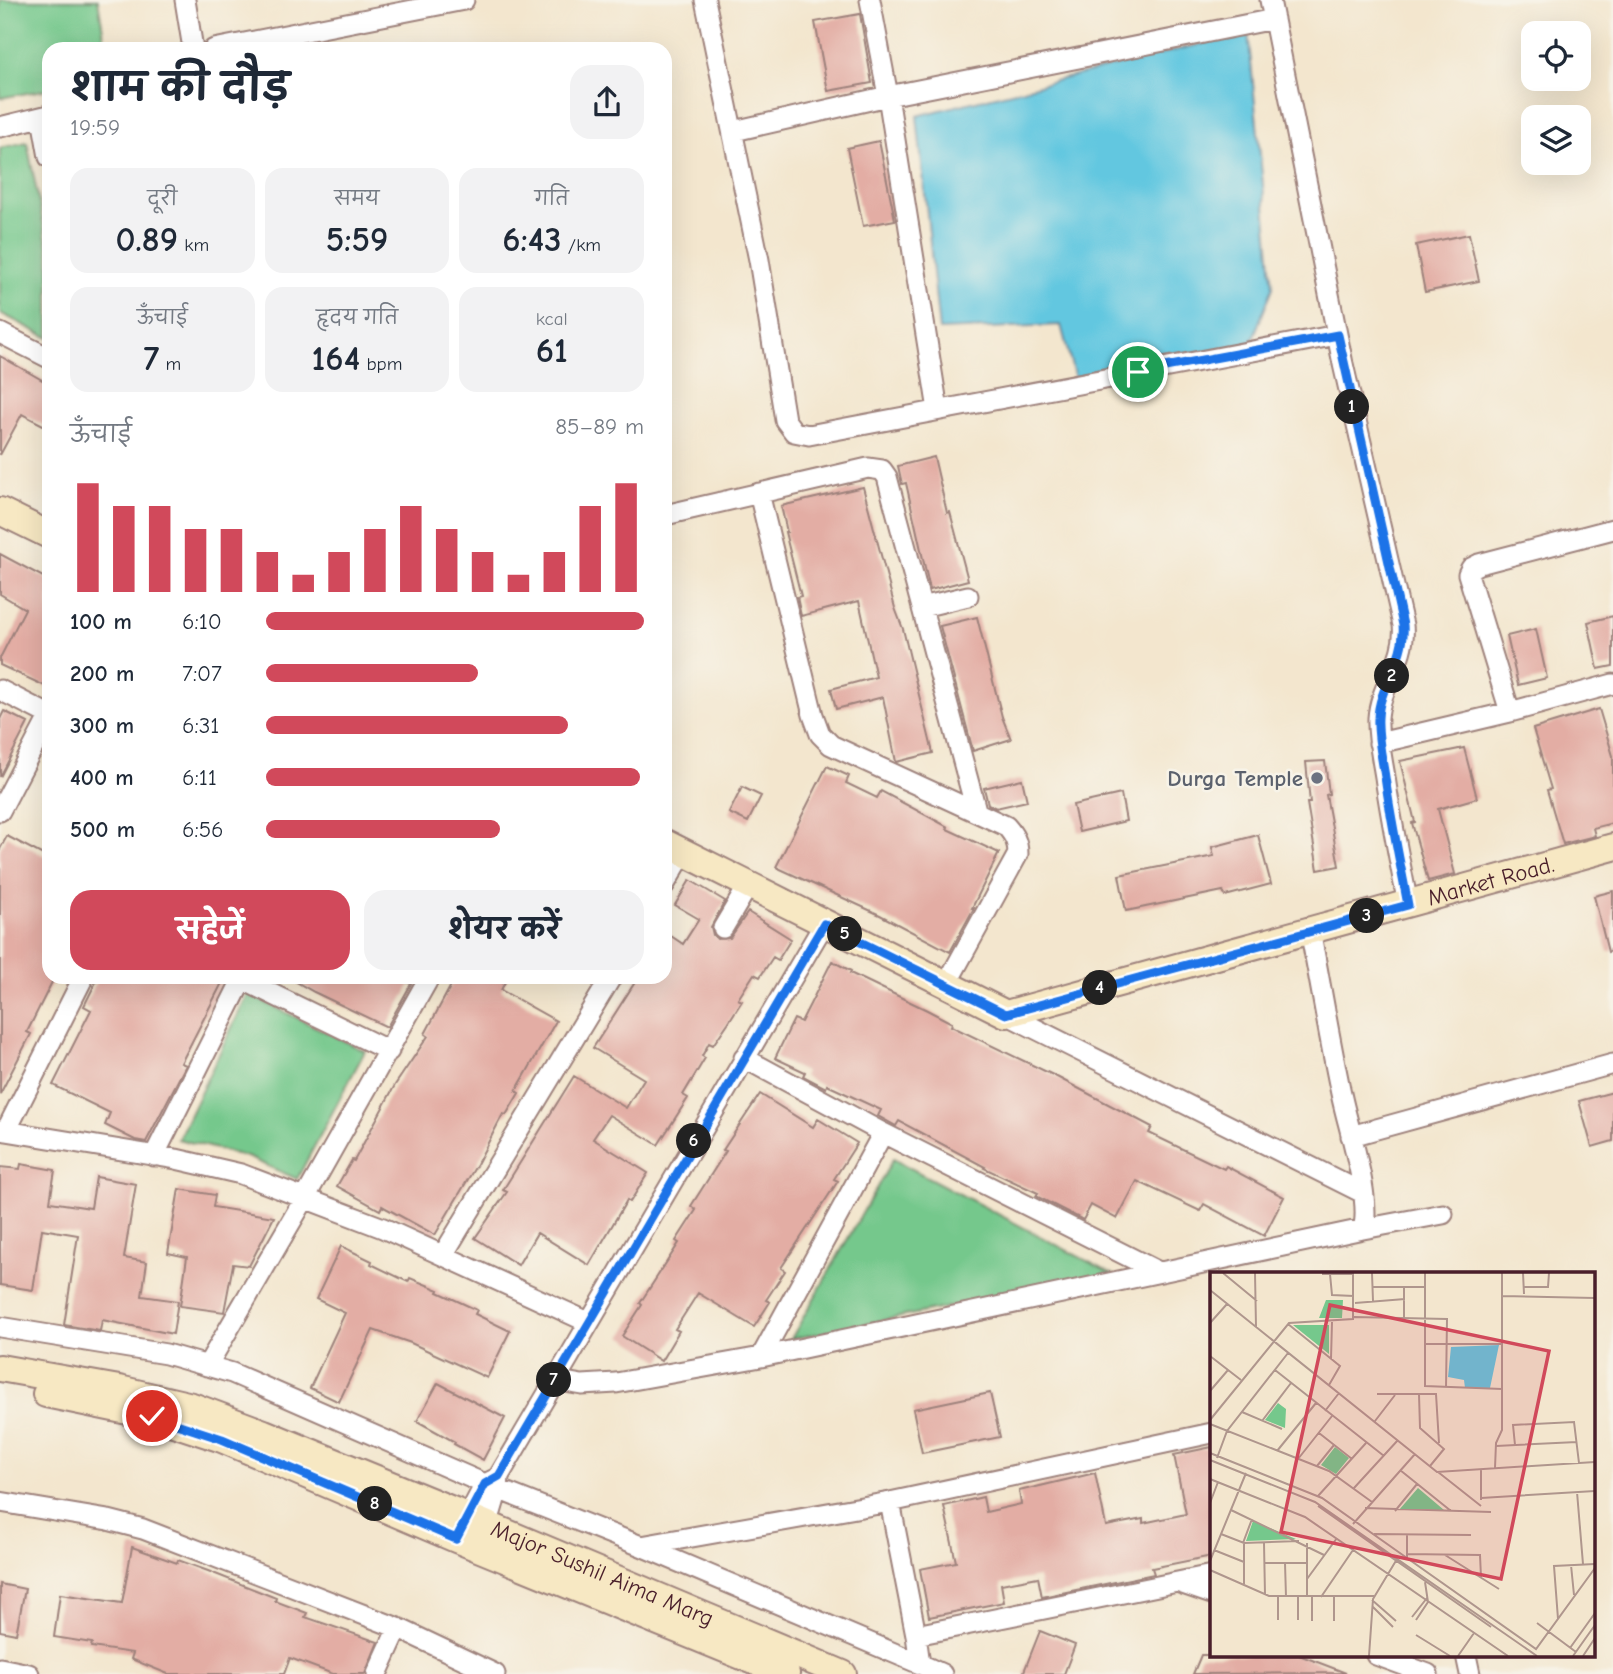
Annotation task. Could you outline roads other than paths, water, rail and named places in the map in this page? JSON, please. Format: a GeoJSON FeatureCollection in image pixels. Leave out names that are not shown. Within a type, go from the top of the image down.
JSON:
{"type":"FeatureCollection","features":[{"type":"Feature","properties":{"kind":"street"},"geometry":{"type":"LineString","coordinates":[[185,0],[192,42]]}},
{"type":"Feature","properties":{"kind":"street"},"geometry":{"type":"LineString","coordinates":[[250,42],[464,0]]}},
{"type":"Feature","properties":{"kind":"street"},"geometry":{"type":"LineString","coordinates":[[705,0],[759,260],[785,420],[794,432],[809,435],[1338,335]]}},
{"type":"Feature","properties":{"kind":"street"},"geometry":{"type":"LineString","coordinates":[[870,0],[939,410]]}},
{"type":"Feature","properties":{"kind":"street"},"geometry":{"type":"LineString","coordinates":[[734,131],[1272,10],[1404,640],[1379,707],[1379,743],[1408,905]]}},
{"type":"Feature","properties":{"kind":"street"},"geometry":{"type":"LineString","coordinates":[[0,127],[42,117]]}},
{"type":"Feature","properties":{"kind":"street"},"geometry":{"type":"LineString","coordinates":[[0,333],[42,354]]}},
{"type":"Feature","properties":{"kind":"street"},"geometry":{"type":"LineString","coordinates":[[672,513],[868,468],[882,470],[887,477],[976,810]]}},
{"type":"Feature","properties":{"kind":"street"},"geometry":{"type":"LineString","coordinates":[[759,493],[813,715],[820,734],[831,745],[1006,826],[1013,833],[1018,845],[1018,855],[946,985]]}},
{"type":"Feature","properties":{"kind":"street"},"geometry":{"type":"LineString","coordinates":[[0,510],[42,531]]}},
{"type":"Feature","properties":{"kind":"street"},"geometry":{"type":"LineString","coordinates":[[1510,712],[1469,582],[1468,574],[1471,568],[1613,529]]}},
{"type":"Feature","properties":{"kind":"street"},"geometry":{"type":"LineString","coordinates":[[922,607],[968,596]]}},
{"type":"Feature","properties":{"kind":"street"},"geometry":{"type":"LineString","coordinates":[[1379,743],[1613,684]]}},
{"type":"Feature","properties":{"kind":"street"},"geometry":{"type":"LineString","coordinates":[[0,690],[42,712]]}},
{"type":"Feature","properties":{"kind":"street"},"geometry":{"type":"LineString","coordinates":[[0,811],[42,730]]}},
{"type":"Feature","properties":{"kind":"street","name":"Market Road."},"geometry":{"type":"LineString","coordinates":[[1006,1014],[1613,847]]}},
{"type":"Feature","properties":{"kind":"street"},"geometry":{"type":"LineString","coordinates":[[674,848],[1363,1193]]}},
{"type":"Feature","properties":{"kind":"street"},"geometry":{"type":"LineString","coordinates":[[723,928],[748,886]]}},
{"type":"Feature","properties":{"kind":"street"},"geometry":{"type":"LineString","coordinates":[[473,1532],[494,1483],[824,924]]}},
{"type":"Feature","properties":{"kind":"street"},"geometry":{"type":"LineString","coordinates":[[1310,930],[1363,1193],[1366,1213],[1363,1229]]}},
{"type":"Feature","properties":{"kind":"street"},"geometry":{"type":"LineString","coordinates":[[80,984],[3,1131],[154,1156],[241,1174],[443,1255],[588,1322]]}},
{"type":"Feature","properties":{"kind":"street"},"geometry":{"type":"LineString","coordinates":[[154,1156],[236,984]]}},
{"type":"Feature","properties":{"kind":"street"},"geometry":{"type":"LineString","coordinates":[[251,984],[389,1051]]}},
{"type":"Feature","properties":{"kind":"street"},"geometry":{"type":"LineString","coordinates":[[206,1366],[426,984]]}},
{"type":"Feature","properties":{"kind":"street"},"geometry":{"type":"LineString","coordinates":[[443,1255],[602,984]]}},
{"type":"Feature","properties":{"kind":"street"},"geometry":{"type":"LineString","coordinates":[[744,1058],[883,1133],[1159,1272]]}},
{"type":"Feature","properties":{"kind":"street"},"geometry":{"type":"LineString","coordinates":[[1351,1136],[1613,1065]]}},
{"type":"Feature","properties":{"kind":"street"},"geometry":{"type":"LineString","coordinates":[[761,1357],[883,1133]]}},
{"type":"Feature","properties":{"kind":"street"},"geometry":{"type":"LineString","coordinates":[[554,1380],[595,1385],[761,1357],[1443,1214]]}},
{"type":"Feature","properties":{"kind":"street"},"geometry":{"type":"LineString","coordinates":[[0,1327],[166,1354],[232,1373],[931,1670]]}},
{"type":"Feature","properties":{"kind":"street","name":"Major Sushil Aima Marg"},"geometry":{"type":"LineString","coordinates":[[0,1368],[192,1406],[277,1438],[473,1532],[786,1674]]}},
{"type":"Feature","properties":{"kind":"street","name":"Major Sushil Aima Marg"},"geometry":{"type":"LineString","coordinates":[[0,1386],[152,1416],[222,1439],[843,1674]]}},
{"type":"Feature","properties":{"kind":"street"},"geometry":{"type":"LineString","coordinates":[[641,1546],[890,1502],[1210,1433]]}},
{"type":"Feature","properties":{"kind":"street"},"geometry":{"type":"LineString","coordinates":[[0,1502],[108,1520],[143,1529],[398,1628],[495,1674]]}},
{"type":"Feature","properties":{"kind":"street"},"geometry":{"type":"LineString","coordinates":[[890,1502],[916,1635],[931,1670]]}},
{"type":"Feature","properties":{"kind":"street"},"geometry":{"type":"LineString","coordinates":[[916,1635],[1210,1576]]}},
{"type":"Feature","properties":{"kind":"street"},"geometry":{"type":"LineString","coordinates":[[1179,1582],[1210,1593]]}},
{"type":"Feature","properties":{"kind":"street"},"geometry":{"type":"LineString","coordinates":[[377,1674],[398,1628]]}},
{"type":"Feature","properties":{"kind":"street"},"geometry":{"type":"LineString","coordinates":[[1379,1656],[1428,1674]]}},
{"type":"Feature","properties":{"kind":"street"},"geometry":{"type":"LineString","coordinates":[[1466,1656],[1470,1674]]}},
{"type":"Feature","properties":{"kind":"street"},"geometry":{"type":"LineString","coordinates":[[0,1668],[29,1674]]}},
{"type":"Feature","properties":{"kind":"water"},"geometry":{"type":"Polygon","coordinates":[[[1248,32],[1273,287],[1250,346],[1076,382],[1061,325],[939,330],[917,116],[1248,32]]]}},
{"type":"Feature","properties":{"kind":"place","name":"Durga Temple"},"geometry":{"type":"Point","coordinates":[1317,778]}}]}
